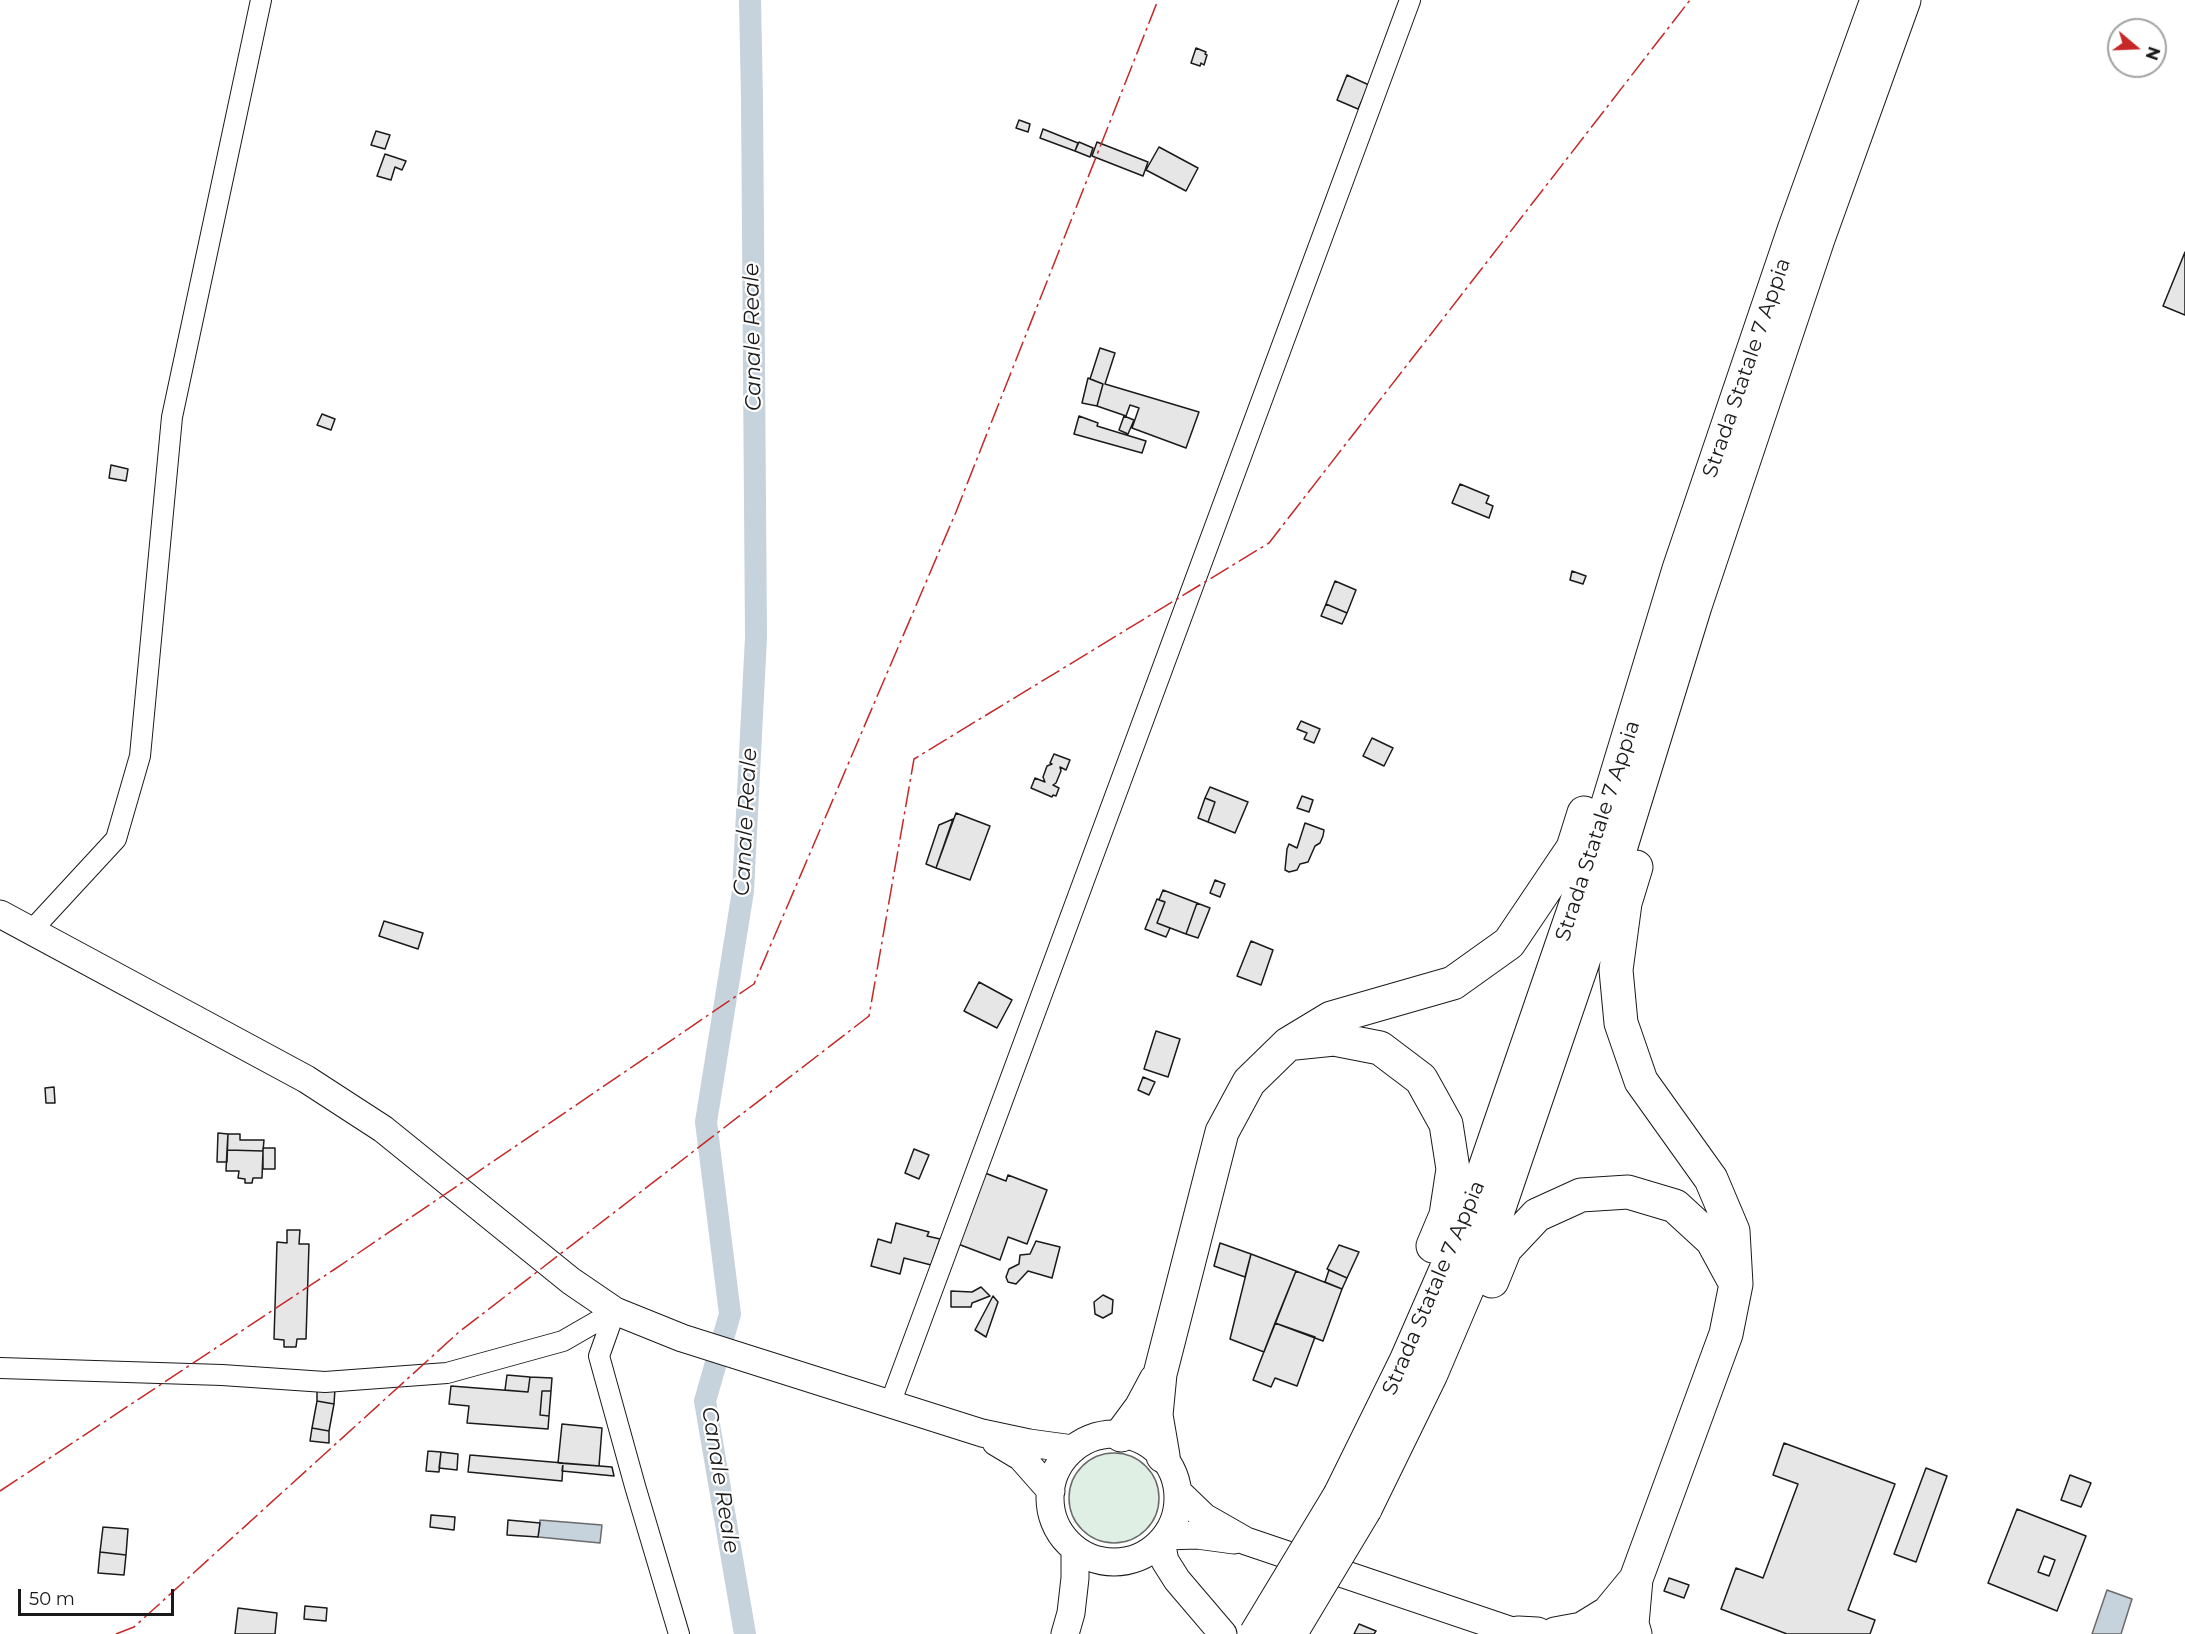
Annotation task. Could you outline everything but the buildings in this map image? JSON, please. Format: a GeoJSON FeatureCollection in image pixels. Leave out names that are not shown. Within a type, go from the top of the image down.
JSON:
{"type":"FeatureCollection","features":[{"type":"Feature","properties":{"kind":"highway","name":"Strada Statale 7 Appia"},"geometry":{"type":"LineString","coordinates":[[1290,1634],[1352,1502],[1407,1361],[1465,1226],[1589,866],[1679,569],[1790,242],[1876,0]]}},
{"type":"Feature","properties":{"kind":"highway","name":"Strada Statale 7 Appia"},"geometry":{"type":"LineString","coordinates":[[1256,1634],[1352,1502],[1431,1374],[1488,1240],[1609,885],[1695,606],[1818,239],[1904,0]]}},
{"type":"Feature","properties":{"kind":"highway"},"geometry":{"type":"LineString","coordinates":[[1163,1456],[1156,1415],[1160,1374],[1222,1132],[1249,1082],[1288,1044],[1331,1018],[1453,983],[1509,943],[1573,848],[1630,666],[1679,569]]}},
{"type":"Feature","properties":{"kind":"highway"},"geometry":{"type":"LineString","coordinates":[[1602,1629],[1636,1579],[1726,1334],[1736,1284],[1733,1231],[1711,1179],[1641,1081],[1621,1023],[1616,970],[1625,903],[1682,716],[1695,606]]}},
{"type":"Feature","properties":{"kind":"highway"},"geometry":{"type":"LineString","coordinates":[[1288,1044],[1334,1039],[1380,1048],[1421,1079],[1446,1124],[1453,1169],[1446,1215],[1388,1352],[1352,1502]]}},
{"type":"Feature","properties":{"kind":"highway"},"geometry":{"type":"LineString","coordinates":[[1352,1502],[1448,1384],[1505,1249],[1538,1215],[1581,1195],[1628,1192],[1675,1206],[1712,1240],[1736,1284]]}},
{"type":"Feature","properties":{"kind":"highway"},"geometry":{"type":"LineString","coordinates":[[1121,1435],[1141,1408],[1160,1374]]}},
{"type":"Feature","properties":{"kind":"street"},"geometry":{"type":"LineString","coordinates":[[32,931],[116,839],[140,756],[171,417],[261,0]]}},
{"type":"Feature","properties":{"kind":"street"},"geometry":{"type":"LineString","coordinates":[[890,1404],[1410,0]]}},
{"type":"Feature","properties":{"kind":"street"},"geometry":{"type":"LineString","coordinates":[[0,914],[315,1085],[383,1129],[571,1281],[615,1311],[682,1338],[982,1433],[1073,1449]]}},
{"type":"Feature","properties":{"kind":"street"},"geometry":{"type":"LineString","coordinates":[[0,1368],[325,1382],[447,1373],[563,1341],[615,1311]]}},
{"type":"Feature","properties":{"kind":"street"},"geometry":{"type":"LineString","coordinates":[[615,1311],[599,1356],[679,1634]]}},
{"type":"Feature","properties":{"kind":"street"},"geometry":{"type":"LineString","coordinates":[[982,1433],[1021,1457],[1051,1491]]}},
{"type":"Feature","properties":{"kind":"street"},"geometry":{"type":"LineString","coordinates":[[1178,1580],[1129,1560],[1097,1560],[1075,1550],[1061,1533],[1052,1513],[1051,1491],[1062,1461],[1073,1449],[1088,1440],[1104,1435],[1121,1435],[1144,1442],[1163,1456],[1173,1473],[1178,1492],[1176,1515],[1163,1539],[1165,1561],[1223,1634]]}},
{"type":"Feature","properties":{"kind":"street"},"geometry":{"type":"LineString","coordinates":[[1178,1492],[1204,1517],[1246,1541],[1525,1634]]}},
{"type":"Feature","properties":{"kind":"street"},"geometry":{"type":"LineString","coordinates":[[1068,1623],[1089,1582],[1163,1539],[1197,1535],[1246,1541]]}},
{"type":"Feature","properties":{"kind":"street"},"geometry":{"type":"LineString","coordinates":[[1068,1623],[1075,1578],[1075,1550]]}},
{"type":"Feature","properties":{"kind":"green space"},"geometry":{"type":"Polygon","coordinates":[[[1114,1453],[1131,1457],[1146,1466],[1155,1481],[1159,1498],[1155,1515],[1146,1530],[1131,1539],[1114,1543],[1097,1539],[1082,1530],[1073,1515],[1069,1498],[1073,1481],[1082,1466],[1097,1457],[1114,1453]]]}},
{"type":"Feature","properties":{"kind":"shaded area"},"geometry":{"type":"Polygon","coordinates":[[[540,1520],[602,1525],[600,1543],[538,1537],[540,1520]]]}},
{"type":"Feature","properties":{"kind":"shaded area"},"geometry":{"type":"Polygon","coordinates":[[[2107,1590],[2132,1599],[2121,1634],[2092,1634],[2107,1590]]]}},
{"type":"Feature","properties":{"kind":"waterway","name":"Canale Reale"},"geometry":{"type":"LineString","coordinates":[[745,1634],[705,1401],[730,1314],[706,1122],[743,891],[756,637],[750,0]]}},
{"type":"Feature","properties":{"kind":"power"},"geometry":{"type":"LineString","coordinates":[[0,1491],[335,1269],[754,984],[956,512],[1158,0]]}},
{"type":"Feature","properties":{"kind":"power"},"geometry":{"type":"LineString","coordinates":[[116,1634],[134,1627],[459,1332],[869,1016],[914,759],[1269,543],[1690,0]]}}]}
